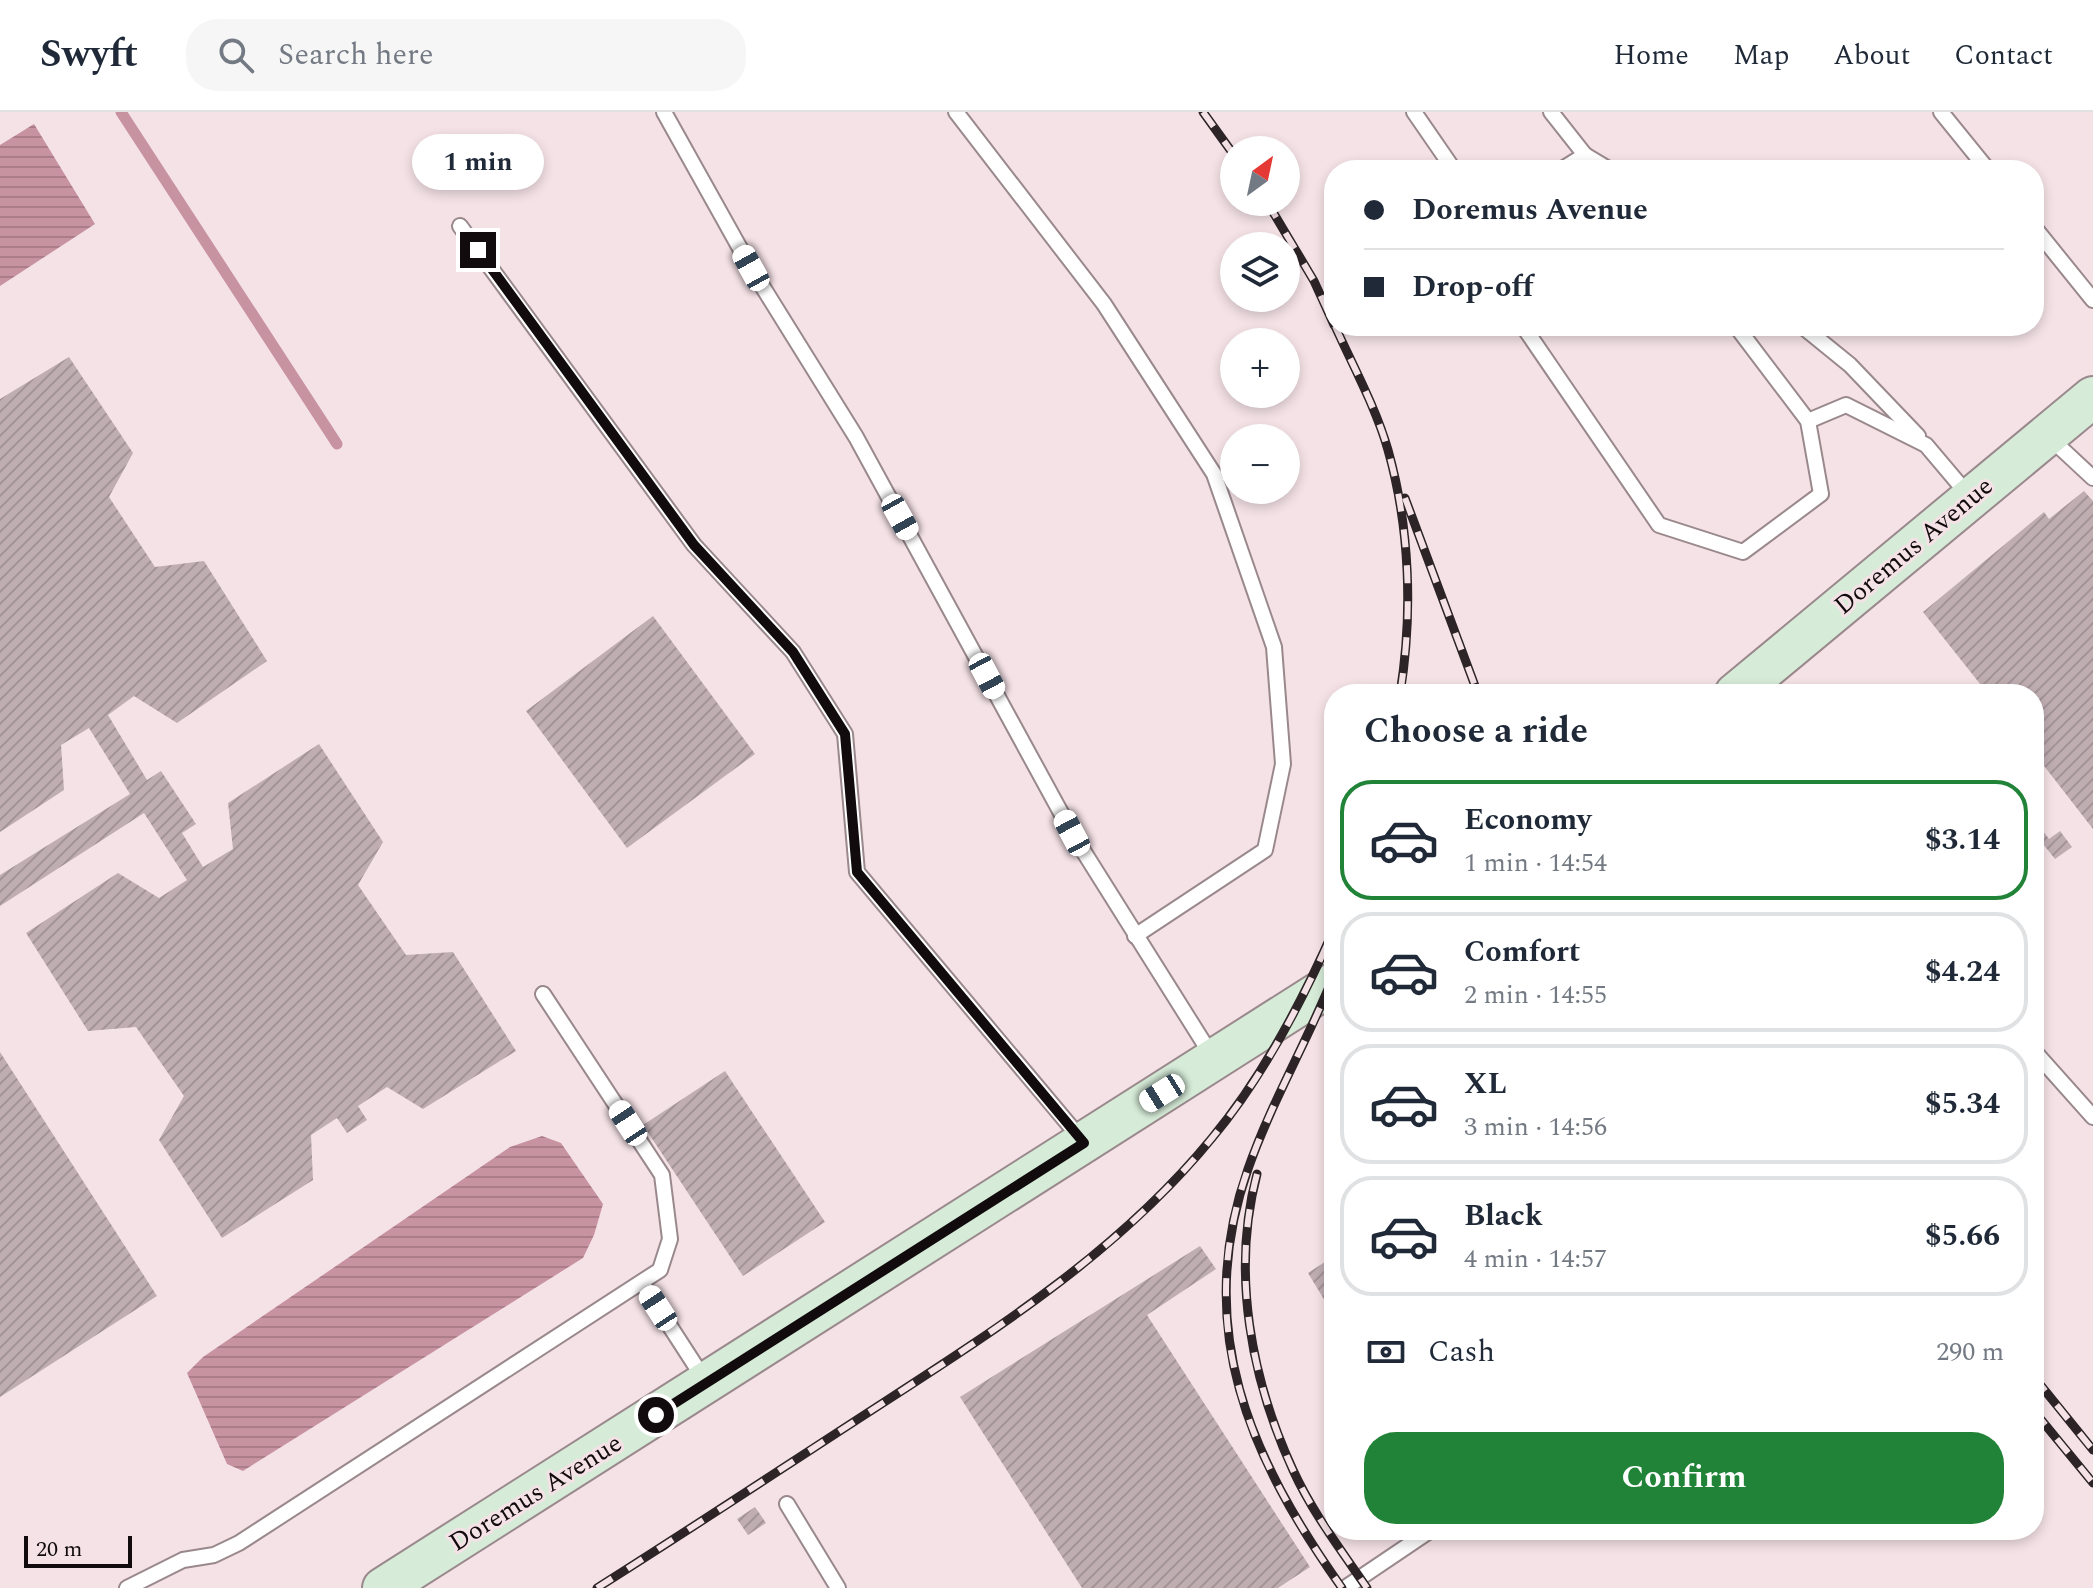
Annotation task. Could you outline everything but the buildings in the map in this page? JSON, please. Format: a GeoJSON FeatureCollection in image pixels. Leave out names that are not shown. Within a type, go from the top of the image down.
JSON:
{"type":"FeatureCollection","features":[{"type":"Feature","properties":{"kind":"main road","name":"Doremus Avenue"},"geometry":{"type":"LineString","coordinates":[[1747,684],[2093,397]]}},
{"type":"Feature","properties":{"kind":"main road","name":"Doremus Avenue"},"geometry":{"type":"LineString","coordinates":[[383,1588],[1324,989]]}},
{"type":"Feature","properties":{"kind":"lane"},"geometry":{"type":"LineString","coordinates":[[664,112],[751,268],[856,437],[1072,833],[1214,1060]]}},
{"type":"Feature","properties":{"kind":"lane"},"geometry":{"type":"LineString","coordinates":[[956,112],[1104,304],[1214,474],[1274,647],[1283,764],[1265,850],[1135,936]]}},
{"type":"Feature","properties":{"kind":"lane"},"geometry":{"type":"LineString","coordinates":[[1414,112],[1447,160]]}},
{"type":"Feature","properties":{"kind":"lane"},"geometry":{"type":"LineString","coordinates":[[1551,112],[1585,155],[1593,160]]}},
{"type":"Feature","properties":{"kind":"lane"},"geometry":{"type":"LineString","coordinates":[[1941,112],[1980,160]]}},
{"type":"Feature","properties":{"kind":"lane"},"geometry":{"type":"LineString","coordinates":[[1577,160],[1585,155]]}},
{"type":"Feature","properties":{"kind":"lane"},"geometry":{"type":"LineString","coordinates":[[460,226],[694,545],[793,652],[845,734],[857,872],[1084,1143]]}},
{"type":"Feature","properties":{"kind":"lane"},"geometry":{"type":"LineString","coordinates":[[2044,239],[2093,300]]}},
{"type":"Feature","properties":{"kind":"lane"},"geometry":{"type":"LineString","coordinates":[[1530,336],[1659,525],[1743,552],[1821,494],[1808,421],[1744,336]]}},
{"type":"Feature","properties":{"kind":"lane"},"geometry":{"type":"LineString","coordinates":[[1814,336],[1850,365],[1971,497]]}},
{"type":"Feature","properties":{"kind":"lane"},"geometry":{"type":"LineString","coordinates":[[1808,421],[1846,405],[1926,445]]}},
{"type":"Feature","properties":{"kind":"lane"},"geometry":{"type":"LineString","coordinates":[[2047,435],[2093,478]]}},
{"type":"Feature","properties":{"kind":"lane"},"geometry":{"type":"LineString","coordinates":[[127,1588],[183,1560],[214,1555],[239,1543],[660,1270],[670,1239],[662,1175],[543,994]]}},
{"type":"Feature","properties":{"kind":"lane"},"geometry":{"type":"LineString","coordinates":[[2044,1062],[2093,1117]]}},
{"type":"Feature","properties":{"kind":"lane"},"geometry":{"type":"LineString","coordinates":[[642,1283],[706,1383]]}},
{"type":"Feature","properties":{"kind":"lane"},"geometry":{"type":"LineString","coordinates":[[787,1504],[838,1588]]}},
{"type":"Feature","properties":{"kind":"lane"},"geometry":{"type":"LineString","coordinates":[[1345,1588],[1416,1540]]}},
{"type":"Feature","properties":{"kind":"shaded area"},"geometry":{"type":"Polygon","coordinates":[[[34,124],[95,224],[0,286],[0,145],[34,124]]]}},
{"type":"Feature","properties":{"kind":"shaded area"},"geometry":{"type":"Polygon","coordinates":[[[542,1136],[561,1143],[603,1204],[583,1258],[243,1471],[227,1464],[187,1373],[203,1357],[510,1147],[542,1136]]]}},
{"type":"Feature","properties":{"kind":"waterway"},"geometry":{"type":"LineString","coordinates":[[121,112],[337,444]]}},
{"type":"Feature","properties":{"kind":"railway"},"geometry":{"type":"LineString","coordinates":[[1203,112],[1220,136]]}},
{"type":"Feature","properties":{"kind":"railway"},"geometry":{"type":"LineString","coordinates":[[1275,216],[1324,303]]}},
{"type":"Feature","properties":{"kind":"railway"},"geometry":{"type":"LineString","coordinates":[[1340,336],[1383,434],[1401,510],[1408,602],[1401,684]]}},
{"type":"Feature","properties":{"kind":"railway"},"geometry":{"type":"LineString","coordinates":[[1405,498],[1474,684]]}},
{"type":"Feature","properties":{"kind":"railway"},"geometry":{"type":"LineString","coordinates":[[597,1588],[1009,1319],[1096,1253],[1176,1179],[1231,1114],[1265,1064],[1324,951]]}},
{"type":"Feature","properties":{"kind":"railway"},"geometry":{"type":"LineString","coordinates":[[1324,998],[1267,1120],[1248,1169],[1232,1227],[1226,1283],[1229,1337],[1240,1389],[1257,1440],[1309,1539],[1342,1588]]}},
{"type":"Feature","properties":{"kind":"railway"},"geometry":{"type":"LineString","coordinates":[[1257,1174],[1249,1211],[1246,1249],[1246,1287],[1256,1362],[1278,1435],[1301,1486],[1324,1525]]}},
{"type":"Feature","properties":{"kind":"railway"},"geometry":{"type":"LineString","coordinates":[[2044,1389],[2093,1450]]}},
{"type":"Feature","properties":{"kind":"railway"},"geometry":{"type":"LineString","coordinates":[[2044,1423],[2093,1483]]}},
{"type":"Feature","properties":{"kind":"railway"},"geometry":{"type":"LineString","coordinates":[[1334,1540],[1367,1588]]}},
{"type":"Feature","properties":{"kind":"route"},"geometry":{"type":"LineString","coordinates":[[478,250],[694,545],[793,652],[845,734],[857,872],[1084,1143],[656,1415]]}}]}
